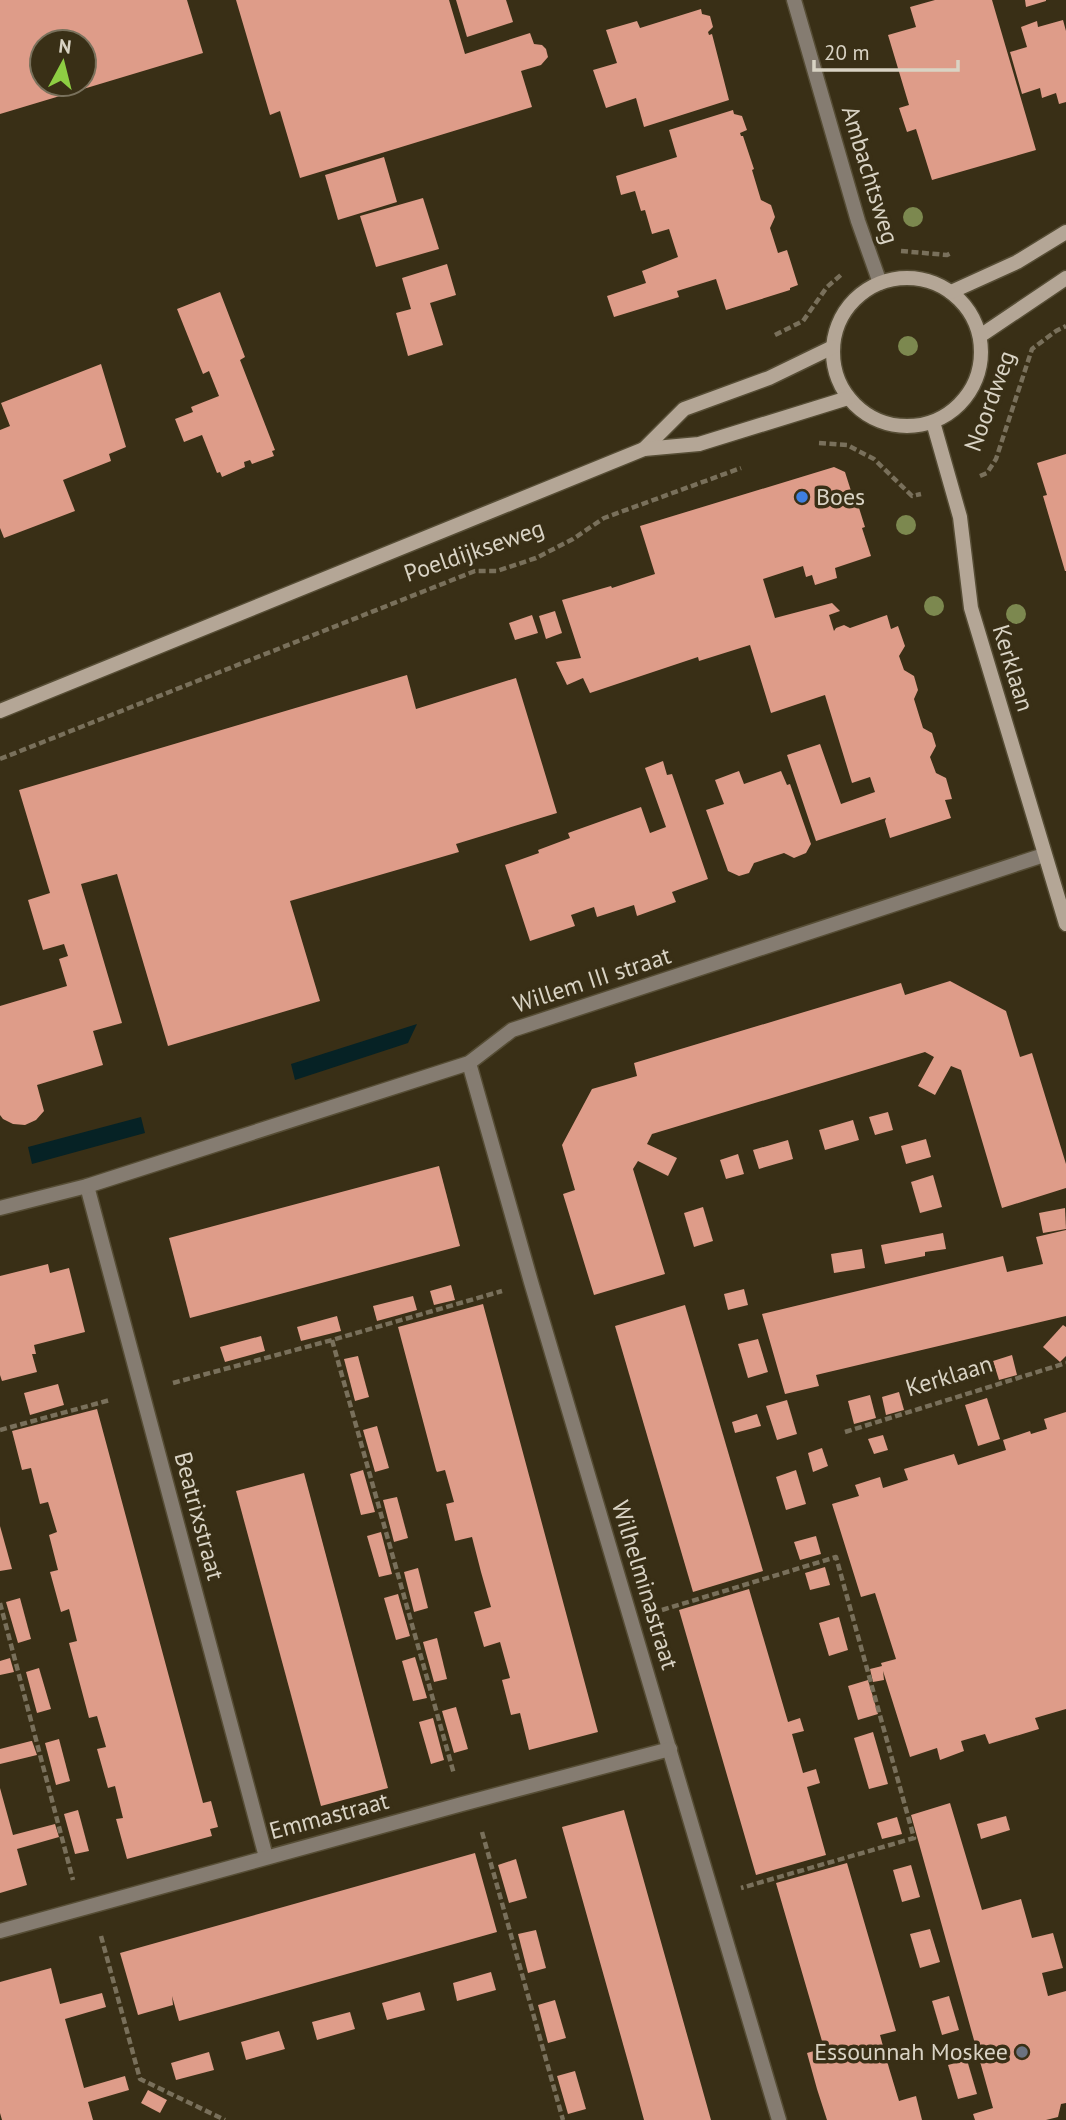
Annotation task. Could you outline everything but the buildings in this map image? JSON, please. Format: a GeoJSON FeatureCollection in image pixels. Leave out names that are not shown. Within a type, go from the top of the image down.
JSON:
{"type":"FeatureCollection","features":[{"type":"Feature","properties":{"kind":"street","name":"Ambachtsweg"},"geometry":{"type":"LineString","coordinates":[[794,0],[858,221],[880,283]]}},
{"type":"Feature","properties":{"kind":"street"},"geometry":{"type":"LineString","coordinates":[[951,292],[1017,262],[1066,232]]}},
{"type":"Feature","properties":{"kind":"street"},"geometry":{"type":"LineString","coordinates":[[904,278],[917,278],[951,292],[969,311],[980,336],[981,362],[972,387],[956,408],[933,422],[910,426],[887,423],[866,413],[848,398],[836,374],[833,347],[835,333],[847,308],[863,292],[880,283],[904,278]]}},
{"type":"Feature","properties":{"kind":"street","name":"Noordweg"},"geometry":{"type":"LineString","coordinates":[[980,336],[1066,278]]}},
{"type":"Feature","properties":{"kind":"street","name":"Poeldijkseweg"},"geometry":{"type":"LineString","coordinates":[[643,449],[684,409],[769,377],[833,347]]}},
{"type":"Feature","properties":{"kind":"street","name":"Poeldijkseweg"},"geometry":{"type":"LineString","coordinates":[[0,711],[643,449],[699,444],[848,398]]}},
{"type":"Feature","properties":{"kind":"street","name":"Kerklaan"},"geometry":{"type":"LineString","coordinates":[[933,422],[953,484],[960,517],[971,608],[1066,924]]}},
{"type":"Feature","properties":{"kind":"street","name":"Willem III straat"},"geometry":{"type":"LineString","coordinates":[[0,1208],[87,1186],[470,1063],[512,1031],[1044,855]]}},
{"type":"Feature","properties":{"kind":"street","name":"Wilhelminastraat"},"geometry":{"type":"LineString","coordinates":[[470,1063],[531,1282],[779,2120]]}},
{"type":"Feature","properties":{"kind":"street","name":"Beatrixstraat"},"geometry":{"type":"LineString","coordinates":[[87,1186],[267,1857]]}},
{"type":"Feature","properties":{"kind":"street","name":"Emmastraat"},"geometry":{"type":"LineString","coordinates":[[0,1931],[670,1749]]}},
{"type":"Feature","properties":{"kind":"path","name":"Noordweg"},"geometry":{"type":"LineString","coordinates":[[953,484],[986,473],[996,459],[1032,349],[1066,326]]}},
{"type":"Feature","properties":{"kind":"path"},"geometry":{"type":"LineString","coordinates":[[808,446],[818,443],[847,445],[874,459],[912,496],[953,484]]}},
{"type":"Feature","properties":{"kind":"path","name":"Poeldijkseweg"},"geometry":{"type":"LineString","coordinates":[[0,759],[475,571],[497,571],[537,558],[573,539],[604,518],[745,467]]}},
{"type":"Feature","properties":{"kind":"path"},"geometry":{"type":"LineString","coordinates":[[0,1430],[332,1340],[531,1282]]}},
{"type":"Feature","properties":{"kind":"path"},"geometry":{"type":"LineString","coordinates":[[332,1340],[563,2120]]}},
{"type":"Feature","properties":{"kind":"path","name":"Kerklaan"},"geometry":{"type":"LineString","coordinates":[[845,1432],[1066,1363]]}},
{"type":"Feature","properties":{"kind":"path"},"geometry":{"type":"LineString","coordinates":[[632,1619],[836,1557],[914,1838],[714,1897]]}},
{"type":"Feature","properties":{"kind":"path"},"geometry":{"type":"LineString","coordinates":[[0,1604],[86,1906],[141,2079],[225,2120]]}},
{"type":"Feature","properties":{"kind":"water"},"geometry":{"type":"Polygon","coordinates":[[[417,1024],[408,1043],[295,1080],[291,1064],[417,1024]]]}},
{"type":"Feature","properties":{"kind":"water"},"geometry":{"type":"Polygon","coordinates":[[[141,1117],[145,1133],[32,1164],[28,1147],[141,1117]]]}},
{"type":"Feature","properties":{"kind":"place","name":"Boes"},"geometry":{"type":"Point","coordinates":[802,497]}},
{"type":"Feature","properties":{"kind":"place","name":"Essounnah Moskee"},"geometry":{"type":"Point","coordinates":[1022,2052]}}]}
